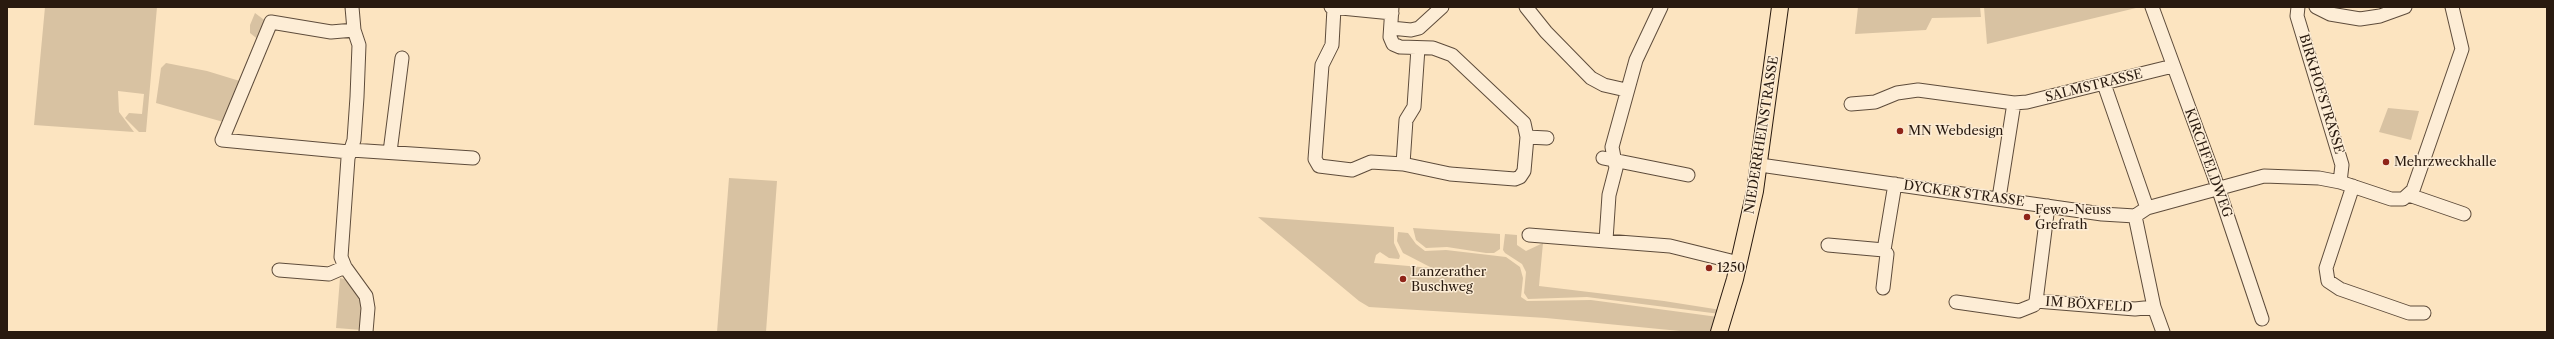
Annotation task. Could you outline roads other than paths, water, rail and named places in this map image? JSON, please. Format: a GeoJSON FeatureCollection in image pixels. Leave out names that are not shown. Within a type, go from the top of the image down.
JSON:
{"type":"FeatureCollection","features":[{"type":"Feature","properties":{"kind":"main road","name":"NIEDERRHEINSTRASSE"},"geometry":{"type":"LineString","coordinates":[[1719,332],[1739,263],[1760,165],[1780,7]]}},
{"type":"Feature","properties":{"kind":"street"},"geometry":{"type":"LineString","coordinates":[[352,7],[354,30],[359,45],[354,140],[350,151],[341,257],[345,267],[366,296],[368,308],[366,332]]}},
{"type":"Feature","properties":{"kind":"street"},"geometry":{"type":"LineString","coordinates":[[1391,28],[1411,30],[1419,28],[1442,7]]}},
{"type":"Feature","properties":{"kind":"street"},"geometry":{"type":"LineString","coordinates":[[1526,7],[1546,32],[1591,78],[1604,85],[1626,90]]}},
{"type":"Feature","properties":{"kind":"street"},"geometry":{"type":"LineString","coordinates":[[1606,240],[1609,159],[1626,90],[1636,60],[1661,7]]}},
{"type":"Feature","properties":{"kind":"street","name":"KIRCHFELDWEG"},"geometry":{"type":"LineString","coordinates":[[2152,7],[2218,188],[2262,320]]}},
{"type":"Feature","properties":{"kind":"street","name":"BIRKHOFSTRASSE"},"geometry":{"type":"LineString","coordinates":[[2298,7],[2297,16],[2342,165],[2340,182]]}},
{"type":"Feature","properties":{"kind":"street"},"geometry":{"type":"LineString","coordinates":[[2316,7],[2330,14],[2360,19],[2380,16],[2406,7]]}},
{"type":"Feature","properties":{"kind":"street"},"geometry":{"type":"LineString","coordinates":[[2163,332],[2154,307],[2135,216],[2147,208],[2252,178],[2276,175],[2340,182],[2391,199],[2403,199],[2409,195],[2426,155],[2462,48],[2452,7]]}},
{"type":"Feature","properties":{"kind":"street"},"geometry":{"type":"LineString","coordinates":[[1333,8],[1392,10],[1391,28],[1393,44],[1400,47],[1445,51],[1459,60],[1524,123],[1527,137],[1524,171],[1520,177],[1515,179],[1450,174],[1403,164],[1371,162],[1352,170],[1323,167],[1316,163],[1315,159],[1322,65],[1332,45],[1333,8]]}},
{"type":"Feature","properties":{"kind":"street"},"geometry":{"type":"LineString","coordinates":[[354,30],[331,32],[271,22],[222,140],[350,151],[390,152],[473,158]]}},
{"type":"Feature","properties":{"kind":"street"},"geometry":{"type":"LineString","coordinates":[[1403,164],[1406,120],[1414,107],[1418,48]]}},
{"type":"Feature","properties":{"kind":"street"},"geometry":{"type":"LineString","coordinates":[[390,152],[402,58]]}},
{"type":"Feature","properties":{"kind":"street","name":"SALMSTRASSE"},"geometry":{"type":"LineString","coordinates":[[1852,104],[1875,102],[1897,93],[1918,90],[2014,103],[2038,100],[2173,66]]}},
{"type":"Feature","properties":{"kind":"street"},"geometry":{"type":"LineString","coordinates":[[2104,84],[2147,208]]}},
{"type":"Feature","properties":{"kind":"street"},"geometry":{"type":"LineString","coordinates":[[2000,198],[2014,103]]}},
{"type":"Feature","properties":{"kind":"street"},"geometry":{"type":"LineString","coordinates":[[1527,137],[1547,138]]}},
{"type":"Feature","properties":{"kind":"street"},"geometry":{"type":"LineString","coordinates":[[1609,159],[1688,175]]}},
{"type":"Feature","properties":{"kind":"street","name":"DYCKER STRASSE"},"geometry":{"type":"LineString","coordinates":[[1760,165],[2048,206],[2135,216]]}},
{"type":"Feature","properties":{"kind":"street","name":"DYCKER STRASSE"},"geometry":{"type":"LineString","coordinates":[[1883,288],[1887,254],[1884,250],[1895,184]]}},
{"type":"Feature","properties":{"kind":"street"},"geometry":{"type":"LineString","coordinates":[[2353,186],[2326,268],[2328,281],[2340,289],[2409,313],[2424,313]]}},
{"type":"Feature","properties":{"kind":"street"},"geometry":{"type":"LineString","coordinates":[[2409,195],[2464,214]]}},
{"type":"Feature","properties":{"kind":"street"},"geometry":{"type":"LineString","coordinates":[[2036,301],[2048,206]]}},
{"type":"Feature","properties":{"kind":"street"},"geometry":{"type":"LineString","coordinates":[[1529,235],[1670,246],[1739,263]]}},
{"type":"Feature","properties":{"kind":"street"},"geometry":{"type":"LineString","coordinates":[[1828,245],[1884,250]]}},
{"type":"Feature","properties":{"kind":"street"},"geometry":{"type":"LineString","coordinates":[[279,270],[329,274],[345,267]]}},
{"type":"Feature","properties":{"kind":"street","name":"IM BÖXFELD"},"geometry":{"type":"LineString","coordinates":[[1956,302],[2019,311],[2034,305],[2036,301],[2135,309],[2154,307]]}},
{"type":"Feature","properties":{"kind":"place","name":"MN Webdesign"},"geometry":{"type":"Point","coordinates":[1900,131]}},
{"type":"Feature","properties":{"kind":"place","name":"Mehrzweckhalle"},"geometry":{"type":"Point","coordinates":[2386,162]}},
{"type":"Feature","properties":{"kind":"place","name":"Fewo-Neuss Grefrath"},"geometry":{"type":"Point","coordinates":[2027,217]}},
{"type":"Feature","properties":{"kind":"place","name":"1250"},"geometry":{"type":"Point","coordinates":[1709,268]}},
{"type":"Feature","properties":{"kind":"place","name":"Lanzerather Buschweg"},"geometry":{"type":"Point","coordinates":[1403,279]}}]}
